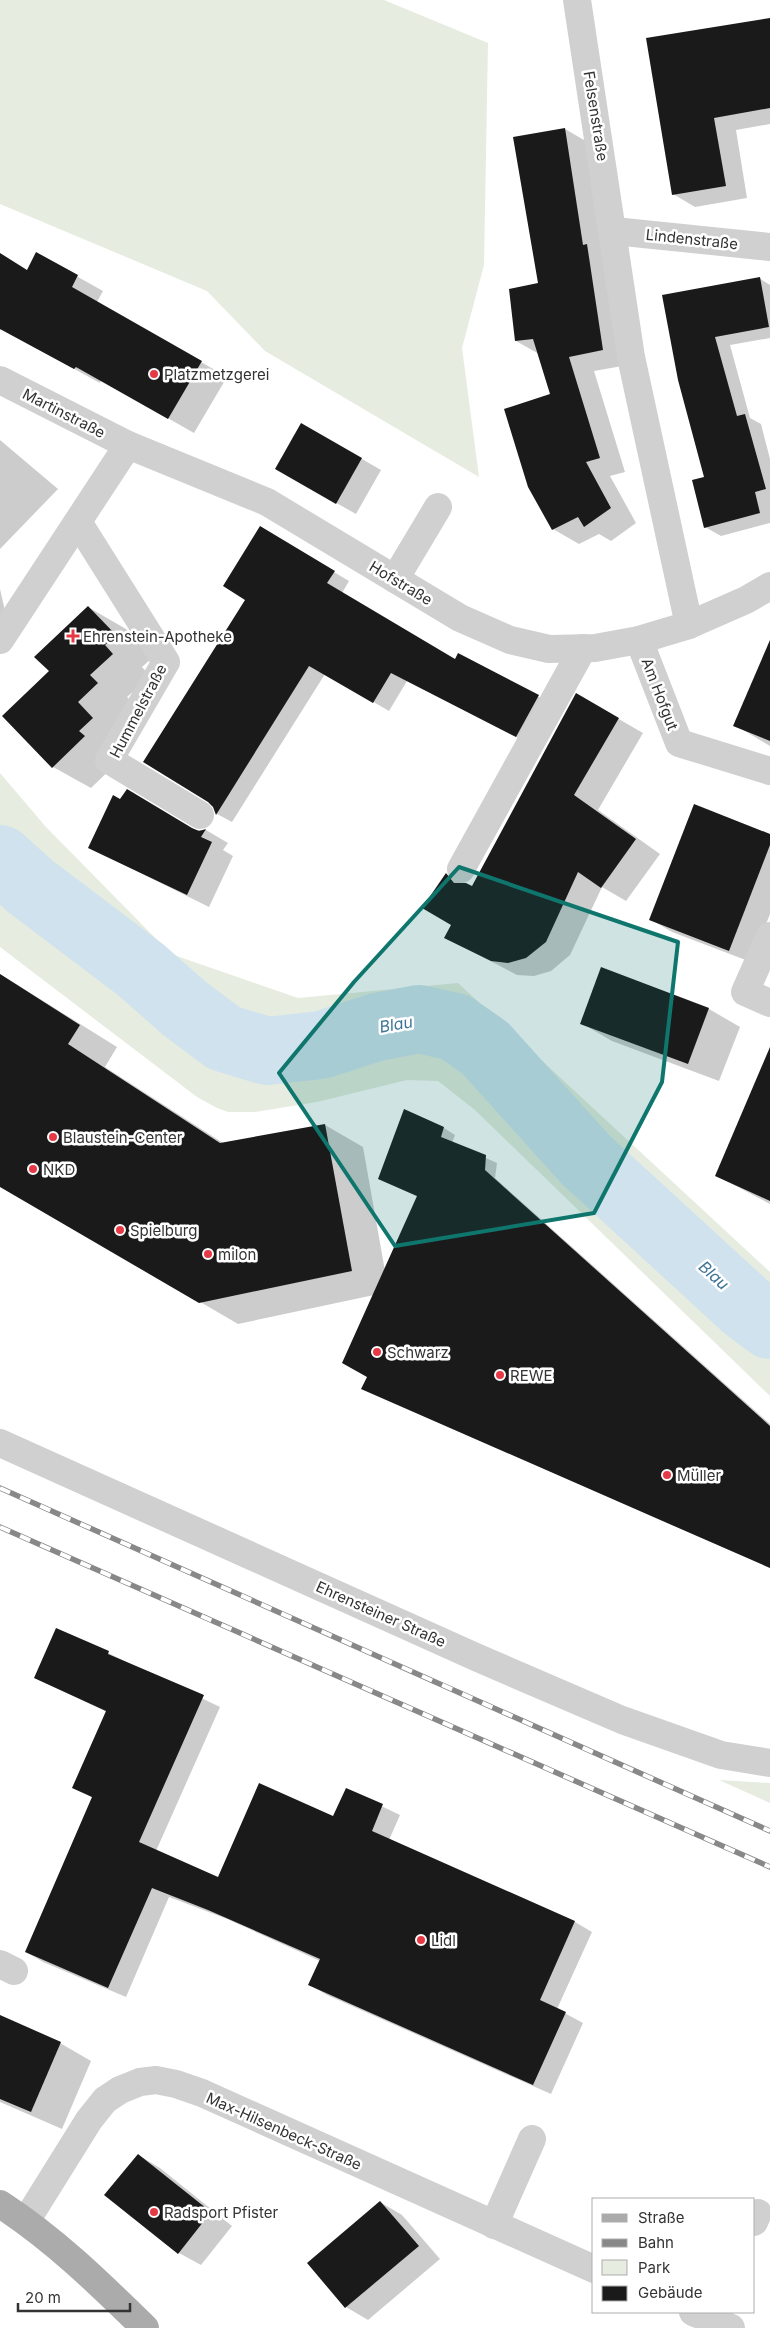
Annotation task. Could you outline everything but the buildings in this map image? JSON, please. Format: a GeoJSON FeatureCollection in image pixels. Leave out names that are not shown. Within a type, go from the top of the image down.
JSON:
{"type":"FeatureCollection","features":[{"type":"Feature","properties":{"kind":"main road"},"geometry":{"type":"LineString","coordinates":[[0,2204],[26,2221],[80,2265],[145,2328]]}},
{"type":"Feature","properties":{"kind":"street","name":"Felsenstraße"},"geometry":{"type":"LineString","coordinates":[[578,0],[614,231]]}},
{"type":"Feature","properties":{"kind":"street","name":"Lindenstraße"},"geometry":{"type":"LineString","coordinates":[[614,231],[770,247]]}},
{"type":"Feature","properties":{"kind":"street"},"geometry":{"type":"LineString","coordinates":[[614,231],[631,357],[689,625]]}},
{"type":"Feature","properties":{"kind":"street","name":"Martinstraße"},"geometry":{"type":"LineString","coordinates":[[0,380],[128,445]]}},
{"type":"Feature","properties":{"kind":"street"},"geometry":{"type":"LineString","coordinates":[[0,640],[128,445]]}},
{"type":"Feature","properties":{"kind":"street","name":"Hofstraße"},"geometry":{"type":"LineString","coordinates":[[128,445],[267,502],[460,618],[510,640],[548,649],[583,648],[639,640],[689,625],[746,600],[770,586]]}},
{"type":"Feature","properties":{"kind":"street"},"geometry":{"type":"LineString","coordinates":[[395,579],[438,507]]}},
{"type":"Feature","properties":{"kind":"street","name":"Hummelstraße"},"geometry":{"type":"LineString","coordinates":[[78,522],[166,662],[108,760],[200,815]]}},
{"type":"Feature","properties":{"kind":"street","name":"Am Hofgut"},"geometry":{"type":"LineString","coordinates":[[639,640],[679,743],[770,771]]}},
{"type":"Feature","properties":{"kind":"street"},"geometry":{"type":"LineString","coordinates":[[461,869],[583,648]]}},
{"type":"Feature","properties":{"kind":"street"},"geometry":{"type":"LineString","coordinates":[[770,936],[745,992],[770,1003]]}},
{"type":"Feature","properties":{"kind":"street","name":"Ehrensteiner Straße"},"geometry":{"type":"LineString","coordinates":[[0,1443],[469,1654],[622,1720],[721,1755],[770,1763]]}},
{"type":"Feature","properties":{"kind":"street","name":"Max-Hilsenbeck-Straße"},"geometry":{"type":"LineString","coordinates":[[26,2221],[90,2120],[105,2100],[120,2090],[140,2082],[156,2080],[176,2084],[202,2093],[592,2267]]}},
{"type":"Feature","properties":{"kind":"street"},"geometry":{"type":"LineString","coordinates":[[494,2225],[532,2139]]}},
{"type":"Feature","properties":{"kind":"highlighted area"},"geometry":{"type":"Polygon","coordinates":[[[459,867],[678,942],[662,1082],[594,1213],[395,1246],[279,1073],[354,982],[459,867]]]}},
{"type":"Feature","properties":{"kind":"green space"},"geometry":{"type":"Polygon","coordinates":[[[0,0],[384,0],[488,43],[484,265],[462,348],[479,477],[265,351],[207,291],[0,204],[0,0]]]}},
{"type":"Feature","properties":{"kind":"green space"},"geometry":{"type":"Polygon","coordinates":[[[0,773],[46,827],[171,954],[298,998],[458,983],[770,1272],[770,1396],[475,1110],[438,1081],[407,1080],[317,1102],[255,1112],[228,1112],[197,1097],[0,947],[0,773]]]}},
{"type":"Feature","properties":{"kind":"green space"},"geometry":{"type":"Polygon","coordinates":[[[719,1780],[770,1783],[770,1803],[719,1780]]]}},
{"type":"Feature","properties":{"kind":"waterway","name":"Blau"},"geometry":{"type":"LineString","coordinates":[[0,859],[30,886],[141,970],[184,1008],[224,1038],[267,1051],[321,1045],[377,1027],[419,1019],[455,1027],[485,1048],[586,1160],[746,1307],[770,1325]]}},
{"type":"Feature","properties":{"kind":"railway"},"geometry":{"type":"LineString","coordinates":[[0,1488],[770,1831]]}},
{"type":"Feature","properties":{"kind":"railway"},"geometry":{"type":"LineString","coordinates":[[0,1527],[770,1867]]}},
{"type":"Feature","properties":{"kind":"place","name":"Platzmetzgerei"},"geometry":{"type":"Point","coordinates":[154,374]}},
{"type":"Feature","properties":{"kind":"place","name":"Ehrenstein-Apotheke"},"geometry":{"type":"Point","coordinates":[73,636]}},
{"type":"Feature","properties":{"kind":"place","name":"Blaustein-Center"},"geometry":{"type":"Point","coordinates":[53,1137]}},
{"type":"Feature","properties":{"kind":"place","name":"NKD"},"geometry":{"type":"Point","coordinates":[33,1169]}},
{"type":"Feature","properties":{"kind":"place","name":"Spielburg"},"geometry":{"type":"Point","coordinates":[120,1230]}},
{"type":"Feature","properties":{"kind":"place","name":"milon"},"geometry":{"type":"Point","coordinates":[208,1254]}},
{"type":"Feature","properties":{"kind":"place","name":"Schwarz"},"geometry":{"type":"Point","coordinates":[377,1352]}},
{"type":"Feature","properties":{"kind":"place","name":"REWE"},"geometry":{"type":"Point","coordinates":[500,1375]}},
{"type":"Feature","properties":{"kind":"place","name":"Müller"},"geometry":{"type":"Point","coordinates":[667,1475]}},
{"type":"Feature","properties":{"kind":"place","name":"Lidl"},"geometry":{"type":"Point","coordinates":[421,1940]}},
{"type":"Feature","properties":{"kind":"place","name":"Radsport Pfister"},"geometry":{"type":"Point","coordinates":[154,2212]}}]}
